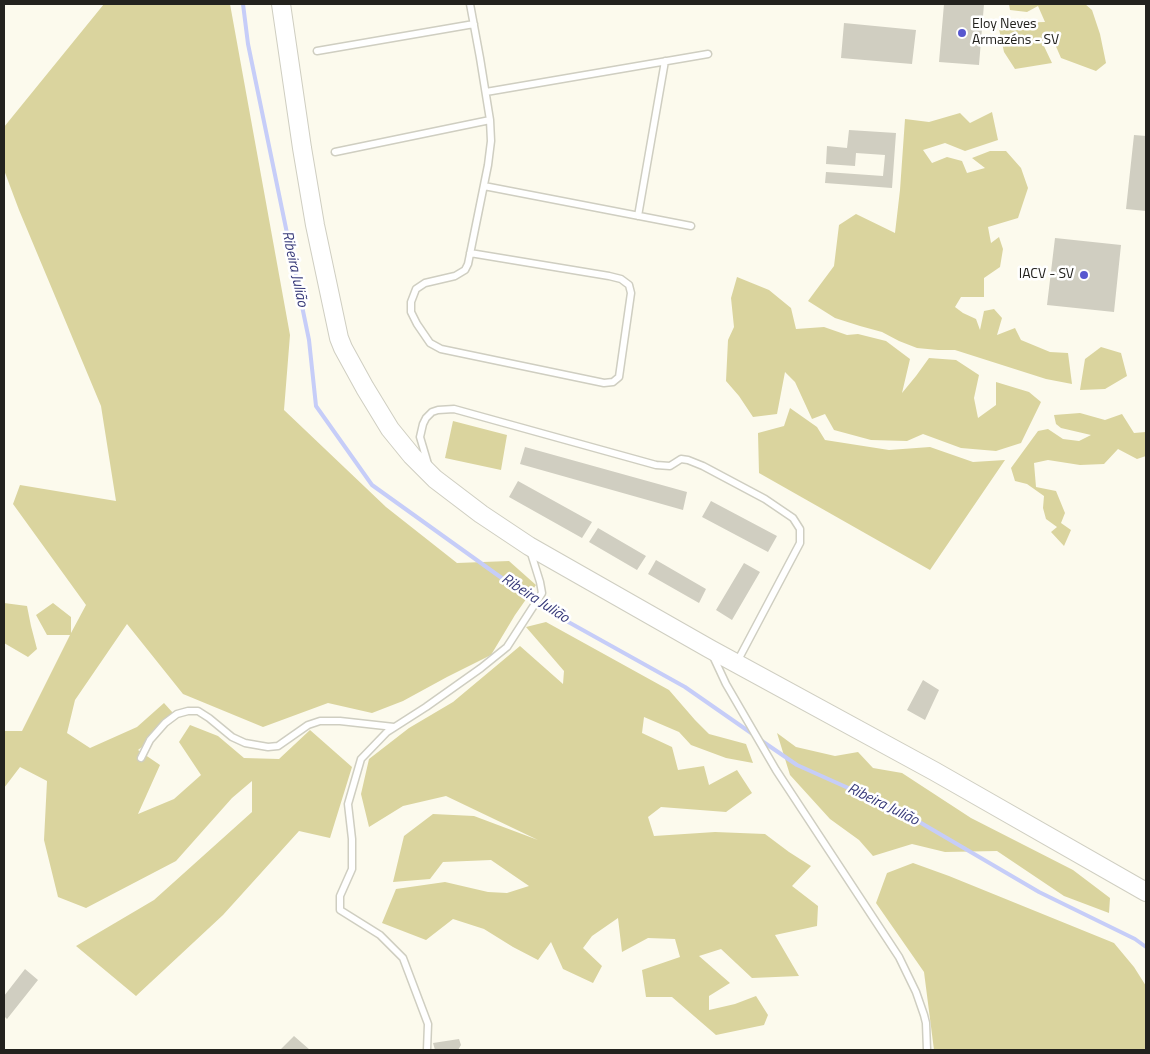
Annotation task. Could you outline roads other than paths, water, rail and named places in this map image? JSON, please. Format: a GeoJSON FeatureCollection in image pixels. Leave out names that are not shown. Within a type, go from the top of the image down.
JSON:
{"type":"FeatureCollection","features":[{"type":"Feature","properties":{"kind":"main road"},"geometry":{"type":"LineString","coordinates":[[281,4],[315,225],[339,338],[358,376],[390,429],[412,456],[435,479],[481,514],[529,546],[1146,892]]}},
{"type":"Feature","properties":{"kind":"lane"},"geometry":{"type":"LineString","coordinates":[[470,4],[490,120],[491,140],[484,186],[470,253],[468,264],[465,270],[455,276],[425,283],[416,290],[411,302],[411,312],[430,343],[441,349],[604,383],[613,382],[619,376],[631,293],[629,285],[621,279],[470,253]]}},
{"type":"Feature","properties":{"kind":"lane"},"geometry":{"type":"LineString","coordinates":[[317,51],[474,24]]}},
{"type":"Feature","properties":{"kind":"lane"},"geometry":{"type":"LineString","coordinates":[[486,92],[708,54]]}},
{"type":"Feature","properties":{"kind":"lane"},"geometry":{"type":"LineString","coordinates":[[638,216],[665,61]]}},
{"type":"Feature","properties":{"kind":"lane"},"geometry":{"type":"LineString","coordinates":[[335,152],[490,120]]}},
{"type":"Feature","properties":{"kind":"lane"},"geometry":{"type":"LineString","coordinates":[[484,186],[691,226]]}},
{"type":"Feature","properties":{"kind":"lane"},"geometry":{"type":"LineString","coordinates":[[435,479],[426,462],[421,442],[423,424],[428,415],[438,410],[454,409],[656,465],[670,466],[681,459],[688,460],[765,499],[793,518],[800,529],[800,543],[736,663]]}},
{"type":"Feature","properties":{"kind":"lane"},"geometry":{"type":"LineString","coordinates":[[427,1050],[428,1024],[403,958],[380,935],[340,910],[340,896],[352,869],[352,839],[348,804],[361,759],[386,732],[481,668],[507,647],[542,593],[529,546]]}},
{"type":"Feature","properties":{"kind":"lane"},"geometry":{"type":"LineString","coordinates":[[710,648],[726,684],[776,770],[899,957],[916,992],[924,1015],[927,1050]]}},
{"type":"Feature","properties":{"kind":"lane"},"geometry":{"type":"LineString","coordinates":[[140,758],[150,740],[165,723],[177,714],[188,711],[198,711],[232,737],[250,744],[268,747],[278,746],[308,724],[320,721],[340,721],[394,727]]}},
{"type":"Feature","properties":{"kind":"waterway","name":"Ribeira Julião"},"geometry":{"type":"LineString","coordinates":[[243,4],[248,44],[309,340],[316,406],[372,485],[545,609],[685,687],[754,735]]}},
{"type":"Feature","properties":{"kind":"waterway","name":"Ribeira Julião"},"geometry":{"type":"LineString","coordinates":[[759,739],[797,765],[904,813],[1039,892],[1135,939],[1146,947]]}},
{"type":"Feature","properties":{"kind":"place","name":"Eloy Neves Armazéns - SV"},"geometry":{"type":"Point","coordinates":[962,33]}},
{"type":"Feature","properties":{"kind":"place","name":"IACV - SV"},"geometry":{"type":"Point","coordinates":[1084,275]}}]}
